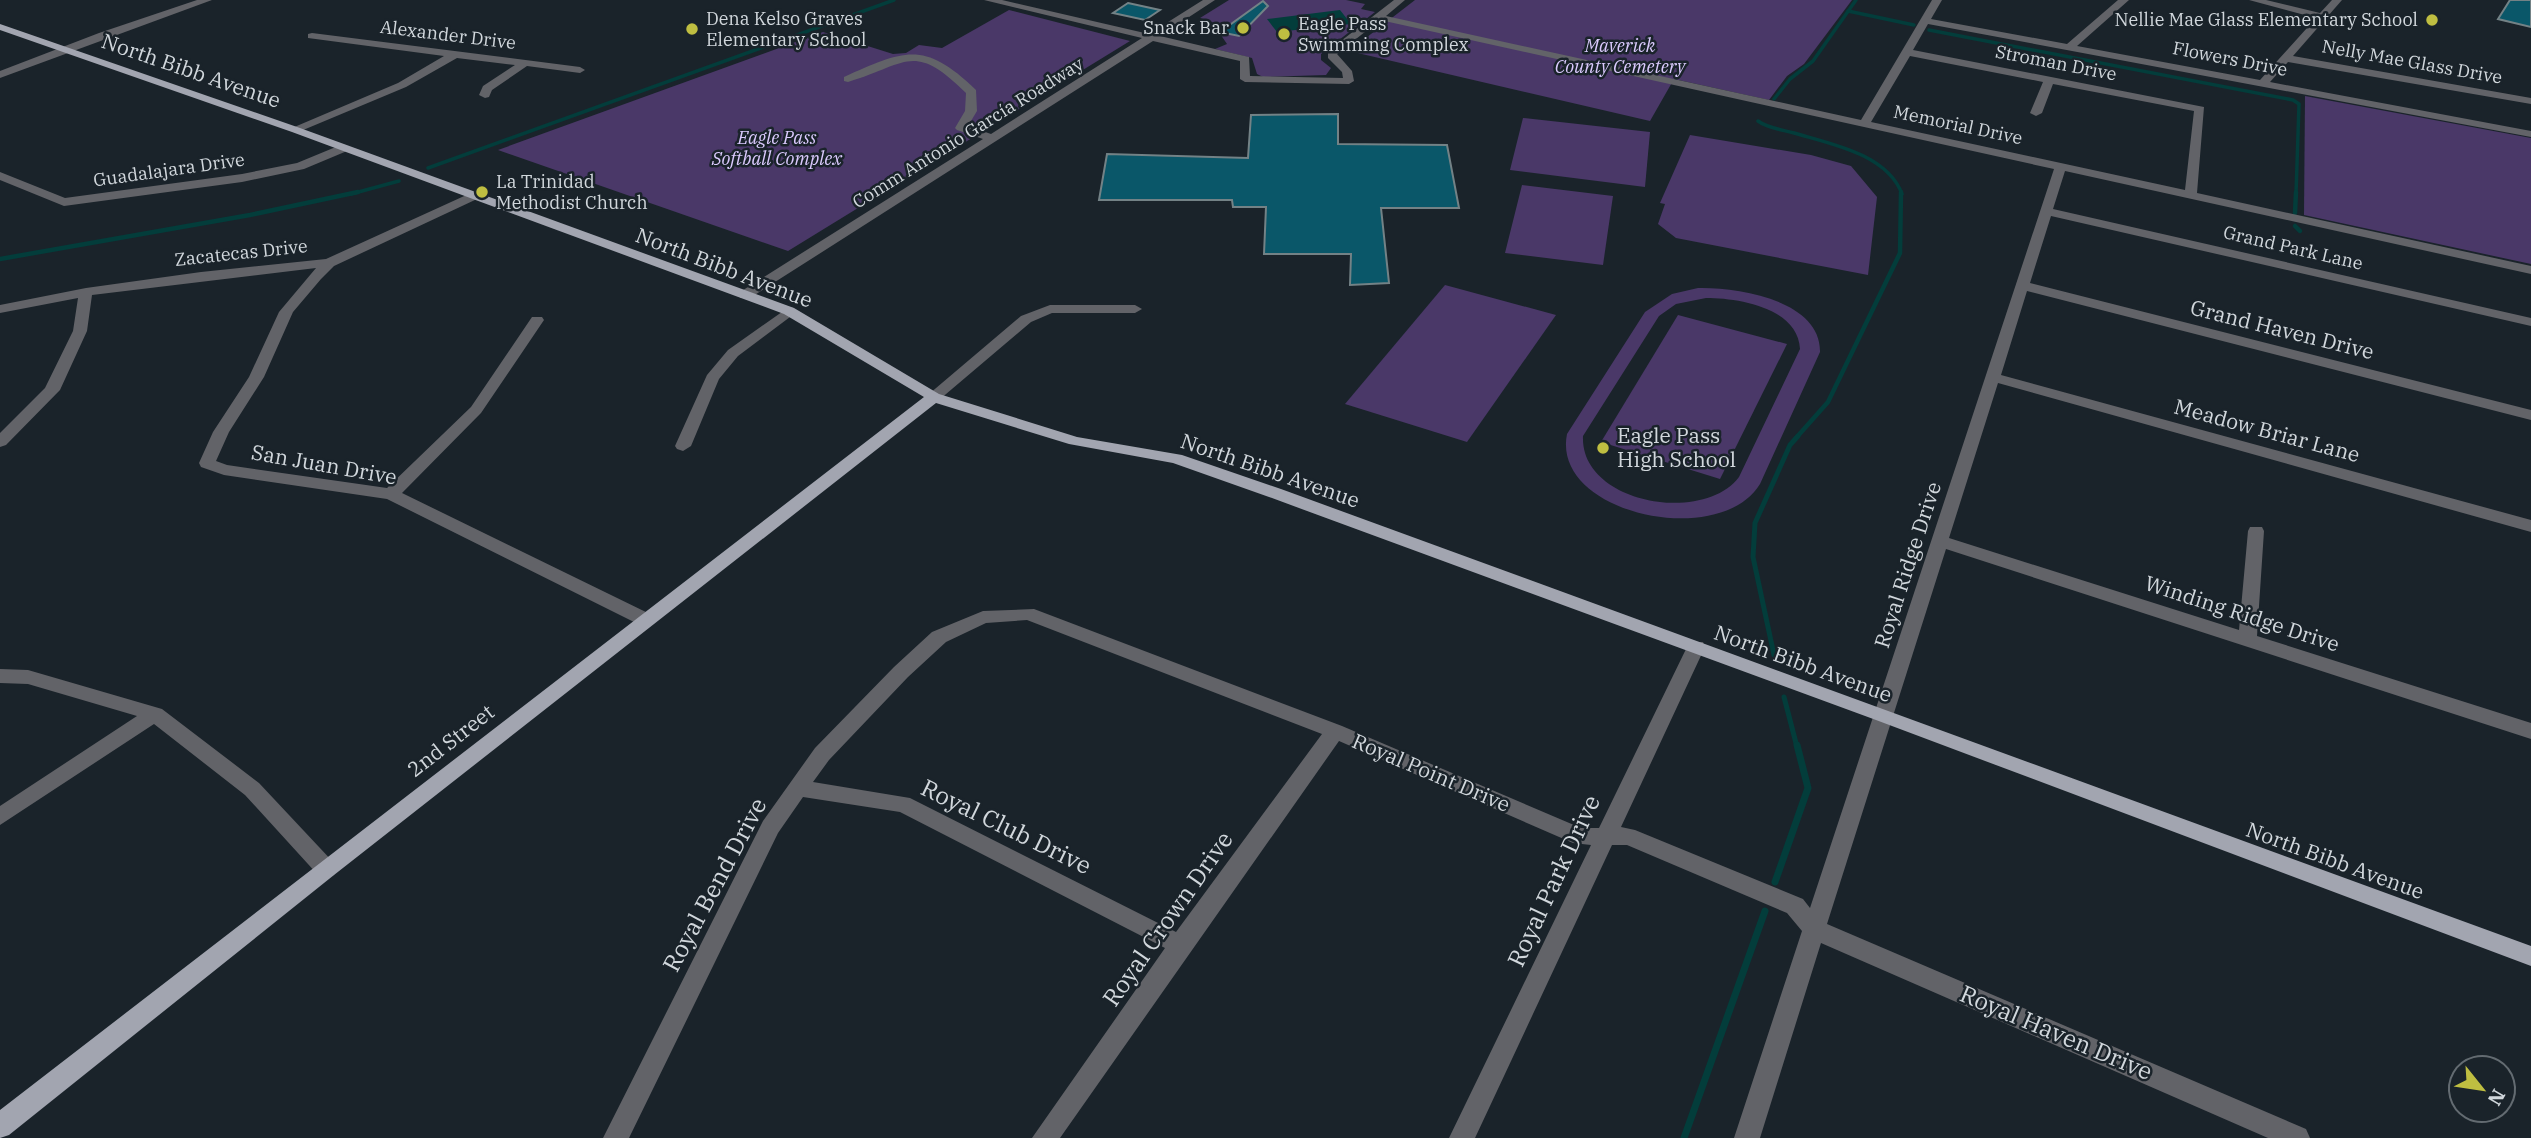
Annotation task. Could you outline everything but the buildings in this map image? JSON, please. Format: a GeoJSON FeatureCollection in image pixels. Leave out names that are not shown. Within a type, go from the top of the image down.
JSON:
{"type":"FeatureCollection","features":[{"type":"Feature","properties":{"kind":"main road","name":"North Bibb Avenue"},"geometry":{"type":"LineString","coordinates":[[0,27],[296,130],[789,311],[934,397],[1074,441],[1176,459],[1884,715],[2531,956]]}},
{"type":"Feature","properties":{"kind":"main road","name":"2nd Street"},"geometry":{"type":"LineString","coordinates":[[0,1126],[934,397]]}},
{"type":"Feature","properties":{"kind":"street"},"geometry":{"type":"LineString","coordinates":[[0,75],[207,0]]}},
{"type":"Feature","properties":{"kind":"street"},"geometry":{"type":"LineString","coordinates":[[989,0],[1245,59],[1245,79],[1349,81],[1347,71],[1333,58],[1332,53],[1401,0]]}},
{"type":"Feature","properties":{"kind":"street","name":"Comm Antonio García Roadway"},"geometry":{"type":"LineString","coordinates":[[745,295],[1210,0]]}},
{"type":"Feature","properties":{"kind":"street"},"geometry":{"type":"LineString","coordinates":[[1866,123],[1923,20],[1937,0]]}},
{"type":"Feature","properties":{"kind":"street"},"geometry":{"type":"LineString","coordinates":[[2069,47],[2124,0]]}},
{"type":"Feature","properties":{"kind":"street"},"geometry":{"type":"LineString","coordinates":[[2254,0],[2321,16]]}},
{"type":"Feature","properties":{"kind":"street"},"geometry":{"type":"LineString","coordinates":[[2263,83],[2337,0]]}},
{"type":"Feature","properties":{"kind":"street","name":"Memorial Drive"},"geometry":{"type":"LineString","coordinates":[[1378,17],[2190,193],[2531,270]]}},
{"type":"Feature","properties":{"kind":"street","name":"Flowers Drive"},"geometry":{"type":"LineString","coordinates":[[1923,20],[2531,134]]}},
{"type":"Feature","properties":{"kind":"street","name":"Alexander Drive"},"geometry":{"type":"LineString","coordinates":[[312,36],[580,70]]}},
{"type":"Feature","properties":{"kind":"street","name":"Stroman Drive"},"geometry":{"type":"LineString","coordinates":[[1906,52],[2200,109],[2190,193]]}},
{"type":"Feature","properties":{"kind":"street"},"geometry":{"type":"LineString","coordinates":[[296,130],[402,85],[455,54]]}},
{"type":"Feature","properties":{"kind":"street"},"geometry":{"type":"LineString","coordinates":[[848,79],[892,60],[923,57],[940,62],[972,92],[971,111],[961,128],[993,138]]}},
{"type":"Feature","properties":{"kind":"street","name":"Nelly Mae Glass Drive"},"geometry":{"type":"LineString","coordinates":[[2287,58],[2531,101]]}},
{"type":"Feature","properties":{"kind":"street"},"geometry":{"type":"LineString","coordinates":[[485,95],[487,88],[525,63]]}},
{"type":"Feature","properties":{"kind":"street"},"geometry":{"type":"LineString","coordinates":[[2036,113],[2049,79]]}},
{"type":"Feature","properties":{"kind":"street","name":"Guadalajara Drive"},"geometry":{"type":"LineString","coordinates":[[0,176],[64,202],[242,178],[300,166],[343,148]]}},
{"type":"Feature","properties":{"kind":"street","name":"Royal Ridge Drive"},"geometry":{"type":"LineString","coordinates":[[1747,1138],[2062,165]]}},
{"type":"Feature","properties":{"kind":"street","name":"Zacatecas Drive"},"geometry":{"type":"LineString","coordinates":[[0,309],[86,292],[201,276],[329,263],[473,196]]}},
{"type":"Feature","properties":{"kind":"street","name":"Grand Park Lane"},"geometry":{"type":"LineString","coordinates":[[2046,211],[2531,322]]}},
{"type":"Feature","properties":{"kind":"street","name":"San Juan Drive"},"geometry":{"type":"LineString","coordinates":[[329,263],[302,291],[281,320],[253,384],[223,425],[211,446],[207,463],[224,470],[391,494],[646,620]]}},
{"type":"Feature","properties":{"kind":"street","name":"Grand Haven Drive"},"geometry":{"type":"LineString","coordinates":[[2022,285],[2531,415]]}},
{"type":"Feature","properties":{"kind":"street"},"geometry":{"type":"LineString","coordinates":[[0,442],[52,390],[79,331],[86,292]]}},
{"type":"Feature","properties":{"kind":"street"},"geometry":{"type":"LineString","coordinates":[[934,397],[1026,319],[1042,311],[1135,309]]}},
{"type":"Feature","properties":{"kind":"street"},"geometry":{"type":"LineString","coordinates":[[683,446],[712,379],[733,353],[789,311]]}},
{"type":"Feature","properties":{"kind":"street"},"geometry":{"type":"LineString","coordinates":[[391,494],[476,410],[537,320]]}},
{"type":"Feature","properties":{"kind":"street","name":"Meadow Briar Lane"},"geometry":{"type":"LineString","coordinates":[[1993,377],[2531,526]]}},
{"type":"Feature","properties":{"kind":"street"},"geometry":{"type":"LineString","coordinates":[[2247,640],[2256,531]]}},
{"type":"Feature","properties":{"kind":"street","name":"Winding Ridge Drive"},"geometry":{"type":"LineString","coordinates":[[1939,541],[2531,731]]}},
{"type":"Feature","properties":{"kind":"street","name":"Royal Bend Drive"},"geometry":{"type":"LineString","coordinates":[[616,1138],[769,827],[822,754],[939,637],[984,617],[1028,614],[1039,619]]}},
{"type":"Feature","properties":{"kind":"street","name":"Royal Point Drive"},"geometry":{"type":"LineString","coordinates":[[1039,619],[1335,731],[1580,837],[1628,836],[1795,906],[1814,929]]}},
{"type":"Feature","properties":{"kind":"street","name":"Royal Park Drive"},"geometry":{"type":"LineString","coordinates":[[1462,1138],[1696,647]]}},
{"type":"Feature","properties":{"kind":"street"},"geometry":{"type":"LineString","coordinates":[[0,676],[28,677],[155,714],[252,789],[326,869]]}},
{"type":"Feature","properties":{"kind":"street"},"geometry":{"type":"LineString","coordinates":[[0,817],[155,714]]}},
{"type":"Feature","properties":{"kind":"street","name":"Royal Crown Drive"},"geometry":{"type":"LineString","coordinates":[[1045,1138],[1335,731]]}},
{"type":"Feature","properties":{"kind":"street","name":"Royal Club Drive"},"geometry":{"type":"LineString","coordinates":[[798,788],[903,804],[1180,945]]}},
{"type":"Feature","properties":{"kind":"street","name":"Royal Haven Drive"},"geometry":{"type":"LineString","coordinates":[[1814,929],[2297,1138]]}},
{"type":"Feature","properties":{"kind":"green space","name":"Eagle Pass Swimming Complex"},"geometry":{"type":"Polygon","coordinates":[[[1229,0],[1346,0],[1365,4],[1361,9],[1375,12],[1321,54],[1321,60],[1331,68],[1326,75],[1263,77],[1257,74],[1252,58],[1215,49],[1227,44],[1212,22],[1200,18],[1229,0]]]}},
{"type":"Feature","properties":{"kind":"green space","name":"Maverick County Cemetery"},"geometry":{"type":"Polygon","coordinates":[[[1415,0],[1852,0],[1804,64],[1787,76],[1769,100],[1674,79],[1650,121],[1349,51],[1415,0]]]}},
{"type":"Feature","properties":{"kind":"green space","name":"Eagle Pass Softball Complex"},"geometry":{"type":"Polygon","coordinates":[[[1009,10],[1130,41],[788,251],[498,150],[823,32],[893,54],[906,53],[919,45],[942,48],[1009,10]]]}},
{"type":"Feature","properties":{"kind":"green space"},"geometry":{"type":"Polygon","coordinates":[[[2305,96],[2531,138],[2531,264],[2304,215],[2305,96]]]}},
{"type":"Feature","properties":{"kind":"green space"},"geometry":{"type":"Polygon","coordinates":[[[1523,118],[1650,132],[1645,187],[1510,170],[1523,118]]]}},
{"type":"Feature","properties":{"kind":"green space"},"geometry":{"type":"Polygon","coordinates":[[[1690,135],[1811,155],[1851,166],[1877,197],[1868,275],[1676,238],[1658,224],[1665,204],[1660,203],[1690,135]]]}},
{"type":"Feature","properties":{"kind":"green space"},"geometry":{"type":"Polygon","coordinates":[[[1522,185],[1613,196],[1603,265],[1505,253],[1522,185]]]}},
{"type":"Feature","properties":{"kind":"green space"},"geometry":{"type":"Polygon","coordinates":[[[1445,285],[1556,315],[1467,442],[1345,404],[1445,285]]]}},
{"type":"Feature","properties":{"kind":"green space"},"geometry":{"type":"Polygon","coordinates":[[[1698,288],[1714,288],[1754,294],[1792,309],[1807,320],[1817,334],[1820,352],[1760,484],[1740,504],[1711,515],[1677,518],[1642,514],[1610,502],[1585,485],[1569,462],[1567,434],[1645,312],[1672,294],[1698,288]],[[1706,298],[1676,304],[1659,316],[1583,436],[1587,459],[1601,477],[1622,491],[1646,500],[1673,503],[1699,500],[1722,492],[1739,477],[1800,349],[1797,335],[1778,315],[1750,303],[1706,298]]]}},
{"type":"Feature","properties":{"kind":"green space"},"geometry":{"type":"Polygon","coordinates":[[[1678,315],[1787,344],[1720,479],[1601,442],[1678,315]]]}},
{"type":"Feature","properties":{"kind":"shaded area"},"geometry":{"type":"Polygon","coordinates":[[[1340,10],[1351,24],[1277,32],[1267,19],[1340,10]]]}},
{"type":"Feature","properties":{"kind":"waterway"},"geometry":{"type":"LineString","coordinates":[[428,168],[894,0]]}},
{"type":"Feature","properties":{"kind":"waterway"},"geometry":{"type":"LineString","coordinates":[[1848,11],[1856,0]]}},
{"type":"Feature","properties":{"kind":"waterway"},"geometry":{"type":"LineString","coordinates":[[1774,99],[1790,79],[1813,61],[1848,11]]}},
{"type":"Feature","properties":{"kind":"waterway"},"geometry":{"type":"LineString","coordinates":[[1848,11],[1914,25]]}},
{"type":"Feature","properties":{"kind":"waterway"},"geometry":{"type":"LineString","coordinates":[[1929,30],[2293,100],[2299,104],[2296,194]]}},
{"type":"Feature","properties":{"kind":"waterway"},"geometry":{"type":"LineString","coordinates":[[1758,121],[1840,147],[1871,160],[1895,180],[1901,192]]}},
{"type":"Feature","properties":{"kind":"waterway"},"geometry":{"type":"LineString","coordinates":[[351,194],[399,181]]}},
{"type":"Feature","properties":{"kind":"waterway"},"geometry":{"type":"LineString","coordinates":[[0,259],[250,215],[358,192]]}},
{"type":"Feature","properties":{"kind":"waterway"},"geometry":{"type":"LineString","coordinates":[[1796,438],[1828,402],[1900,253],[1901,192]]}},
{"type":"Feature","properties":{"kind":"waterway"},"geometry":{"type":"LineString","coordinates":[[2295,213],[2296,192]]}},
{"type":"Feature","properties":{"kind":"waterway"},"geometry":{"type":"LineString","coordinates":[[2295,226],[2300,231]]}},
{"type":"Feature","properties":{"kind":"waterway"},"geometry":{"type":"LineString","coordinates":[[1774,655],[1753,557],[1755,523],[1790,445],[1798,436]]}},
{"type":"Feature","properties":{"kind":"waterway"},"geometry":{"type":"LineString","coordinates":[[1784,697],[1797,747]]}},
{"type":"Feature","properties":{"kind":"waterway"},"geometry":{"type":"LineString","coordinates":[[1775,882],[1808,788],[1797,745]]}},
{"type":"Feature","properties":{"kind":"waterway"},"geometry":{"type":"LineString","coordinates":[[1684,1138],[1765,911]]}},
{"type":"Feature","properties":{"kind":"place","name":"Nellie Mae Glass Elementary School"},"geometry":{"type":"Point","coordinates":[2432,20]}},
{"type":"Feature","properties":{"kind":"place","name":"Snack Bar"},"geometry":{"type":"Point","coordinates":[1243,28]}},
{"type":"Feature","properties":{"kind":"place","name":"Dena Kelso Graves Elementary School"},"geometry":{"type":"Point","coordinates":[692,29]}},
{"type":"Feature","properties":{"kind":"place","name":"Eagle Pass Swimming Complex"},"geometry":{"type":"Point","coordinates":[1284,34]}},
{"type":"Feature","properties":{"kind":"place","name":"La Trinidad Methodist Church"},"geometry":{"type":"Point","coordinates":[482,192]}},
{"type":"Feature","properties":{"kind":"place","name":"Eagle Pass High School"},"geometry":{"type":"Point","coordinates":[1603,448]}}]}
